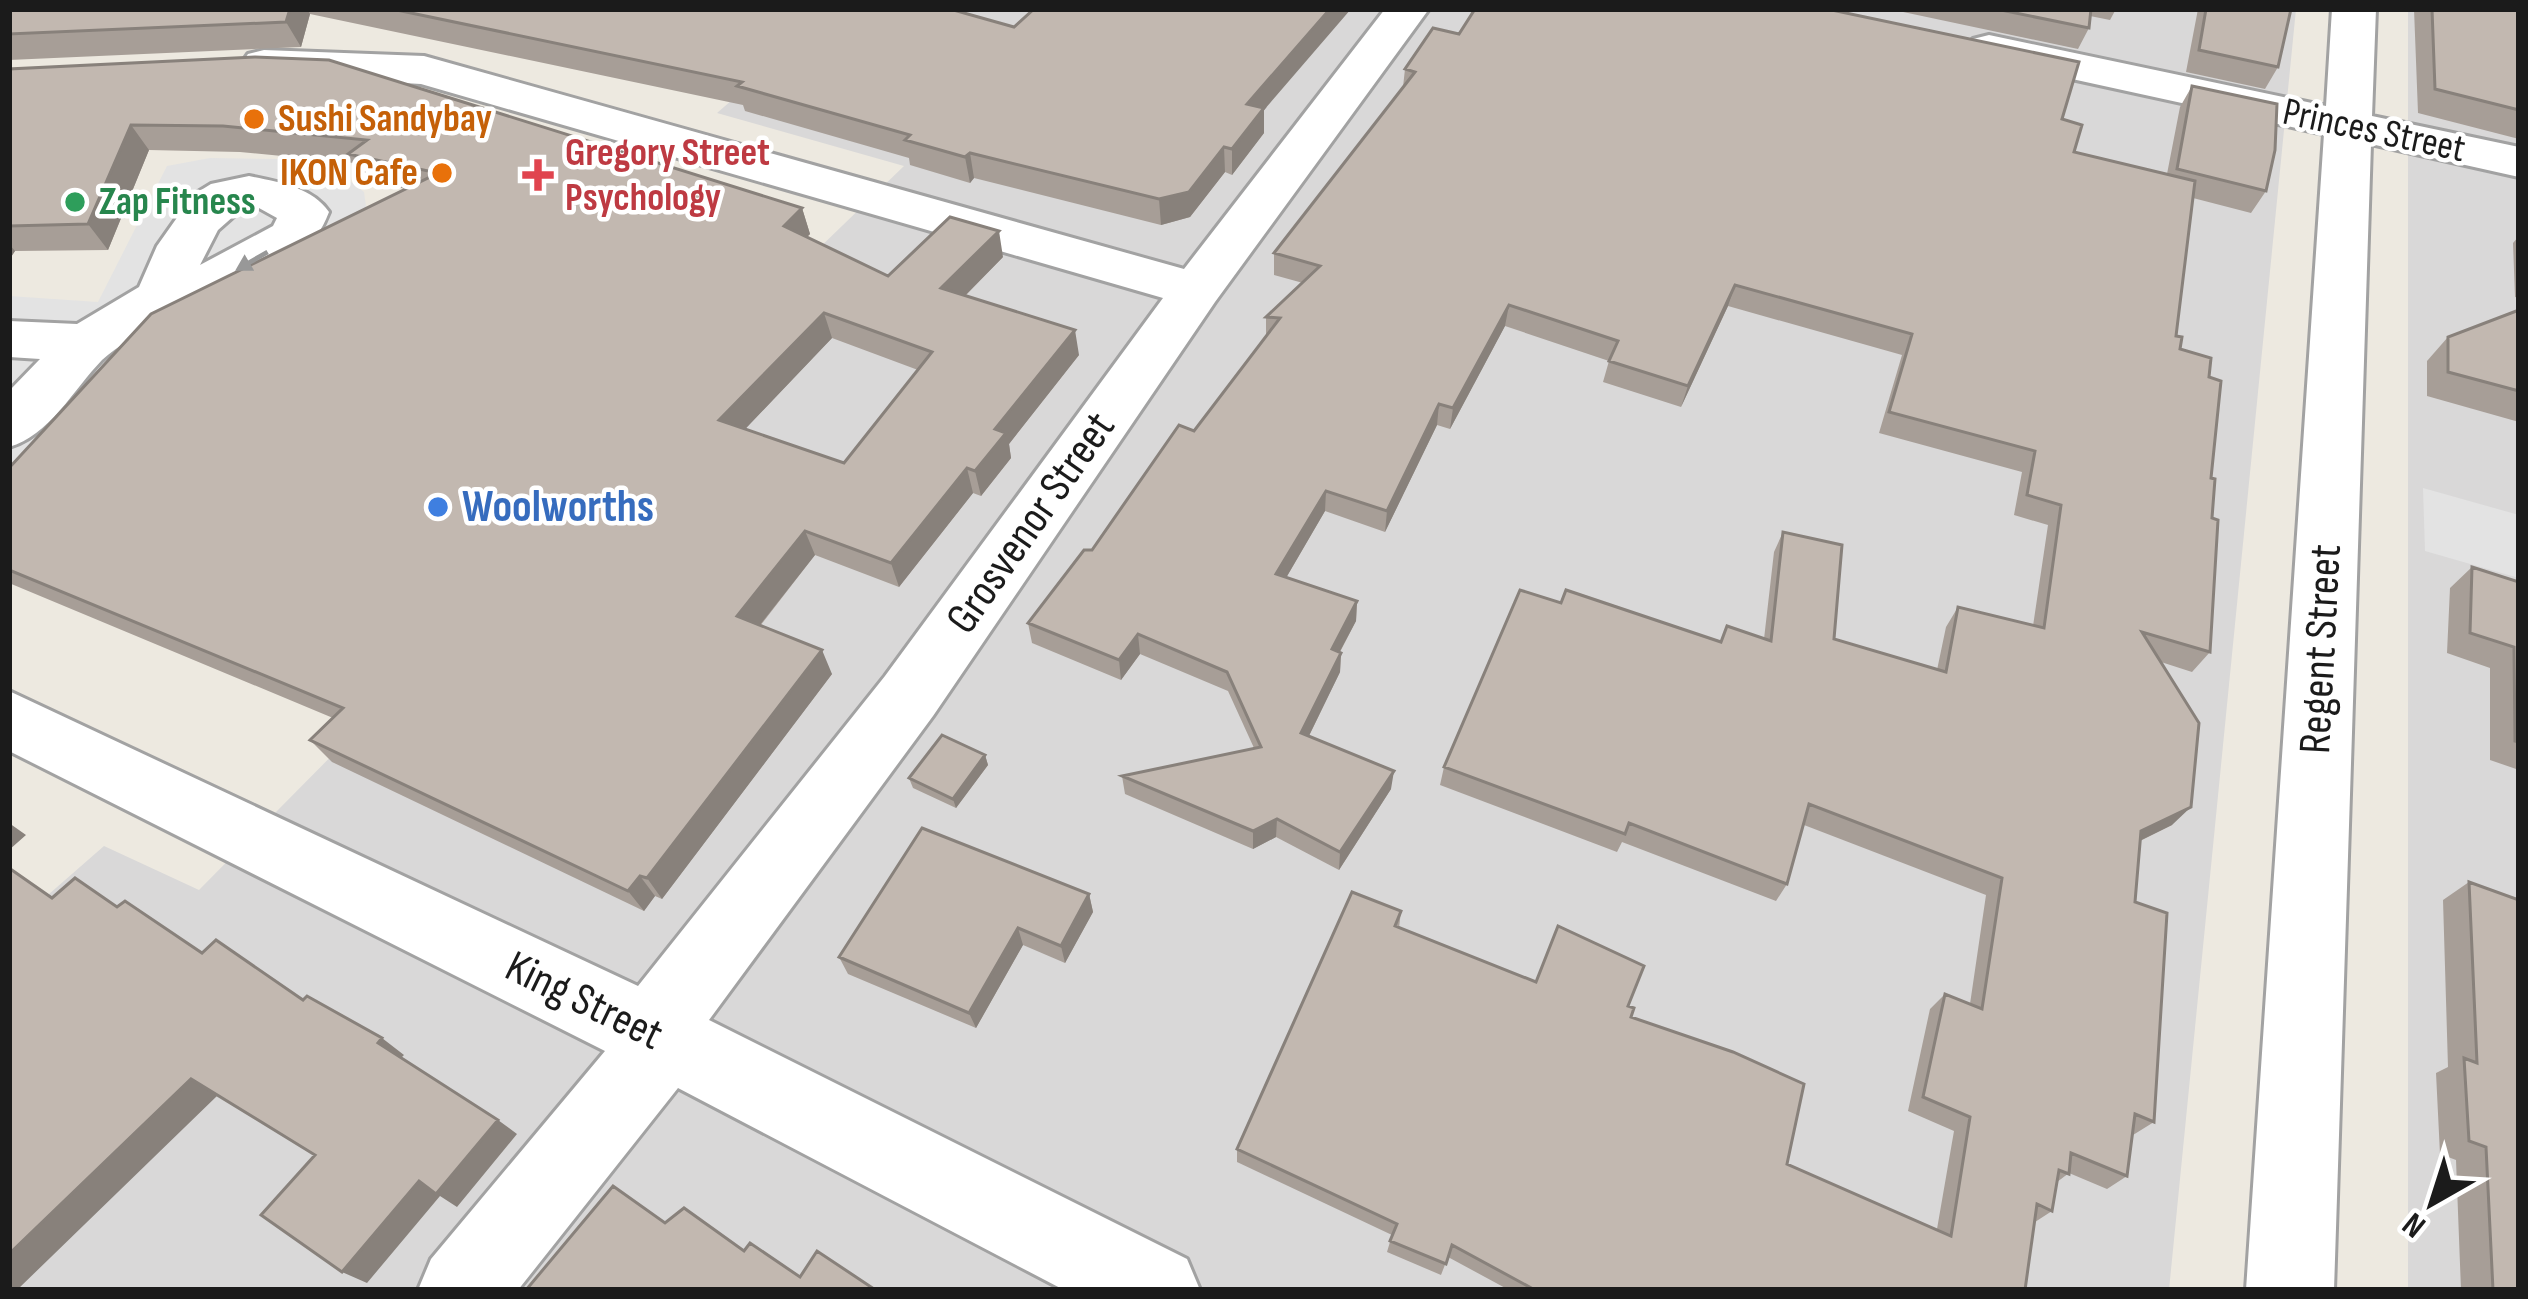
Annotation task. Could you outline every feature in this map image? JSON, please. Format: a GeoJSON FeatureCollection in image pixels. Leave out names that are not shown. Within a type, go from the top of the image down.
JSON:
{"type":"FeatureCollection","features":[{"type":"Feature","properties":{"kind":"street","name":"Grosvenor Street"},"geometry":{"type":"LineString","coordinates":[[461,1290],[658,1037],[909,696],[1196,290],[1407,9]]}},
{"type":"Feature","properties":{"kind":"street","name":"Regent Street"},"geometry":{"type":"LineString","coordinates":[[2290,1290],[2354,9]]}},
{"type":"Feature","properties":{"kind":"street","name":"Princes Street"},"geometry":{"type":"LineString","coordinates":[[1942,38],[2519,162]]}},
{"type":"Feature","properties":{"kind":"street"},"geometry":{"type":"LineString","coordinates":[[223,67],[424,70],[1196,290]]}},
{"type":"Feature","properties":{"kind":"street"},"geometry":{"type":"LineString","coordinates":[[9,427],[87,343],[161,297]]}},
{"type":"Feature","properties":{"kind":"street"},"geometry":{"type":"LineString","coordinates":[[9,339],[87,343]]}},
{"type":"Feature","properties":{"kind":"street","name":"King Street"},"geometry":{"type":"LineString","coordinates":[[9,719],[658,1037],[1156,1290]]}},
{"type":"Feature","properties":{"kind":"shaded area"},"geometry":{"type":"Polygon","coordinates":[[[837,9],[2296,9],[2169,1290],[9,1290],[9,929],[104,846],[199,890],[448,638],[690,373],[904,166],[717,113],[837,9]]]}},
{"type":"Feature","properties":{"kind":"shaded area"},"geometry":{"type":"Polygon","coordinates":[[[2408,9],[2519,9],[2519,1290],[2408,1290],[2408,9]]]}},
{"type":"Feature","properties":{"kind":"shaded area"},"geometry":{"type":"Polygon","coordinates":[[[210,158],[278,159],[337,171],[364,192],[367,213],[9,502],[9,296],[98,302],[167,166],[210,158]]]}},
{"type":"Feature","properties":{"kind":"shaded area"},"geometry":{"type":"Polygon","coordinates":[[[2423,488],[2519,515],[2519,578],[2425,551],[2423,488]]]}},
{"type":"Feature","properties":{"kind":"building"},"geometry":{"type":"Polygon","coordinates":[[[9,9],[290,9],[286,22],[9,34],[9,9]]]}},
{"type":"Feature","properties":{"kind":"building"},"geometry":{"type":"Polygon","coordinates":[[[392,9],[950,9],[1014,27],[1034,9],[1330,9],[1247,104],[1264,108],[1232,149],[1224,147],[1189,192],[1159,199],[970,153],[965,157],[905,140],[910,135],[737,86],[742,82],[392,9]]]}},
{"type":"Feature","properties":{"kind":"building"},"geometry":{"type":"Polygon","coordinates":[[[1475,9],[1827,9],[2079,62],[2062,119],[2082,125],[2074,152],[2195,181],[2176,336],[2182,337],[2180,349],[2211,358],[2209,377],[2221,381],[2211,478],[2215,479],[2212,518],[2218,520],[2210,652],[2142,632],[2199,723],[2191,807],[2141,831],[2135,902],[2167,913],[2154,1122],[2135,1114],[2127,1176],[2071,1153],[2069,1174],[2059,1170],[2052,1211],[2037,1204],[2025,1290],[1535,1290],[1452,1245],[1446,1264],[1390,1241],[1397,1224],[1237,1149],[1352,892],[1401,911],[1395,926],[1536,982],[1558,926],[1644,966],[1628,1006],[1634,1008],[1631,1017],[1733,1052],[1804,1084],[1787,1164],[1951,1236],[1970,1117],[1923,1097],[1945,994],[1982,1009],[2002,878],[1809,804],[1787,884],[1629,823],[1625,834],[1444,767],[1520,590],[1561,603],[1566,590],[1721,642],[1727,626],[1771,641],[1783,532],[1842,545],[1834,639],[1946,672],[1958,607],[2044,628],[2061,505],[2027,495],[2035,451],[1889,412],[1912,334],[1735,285],[1688,386],[1609,361],[1618,341],[1509,305],[1453,408],[1439,404],[1387,511],[1326,491],[1276,574],[1357,601],[1332,649],[1341,653],[1301,733],[1394,771],[1340,852],[1277,819],[1253,831],[1122,776],[1261,747],[1227,672],[1138,634],[1119,660],[1028,623],[1084,550],[1092,550],[1179,425],[1194,431],[1280,318],[1266,317],[1320,266],[1274,253],[1415,72],[1405,69],[1433,28],[1459,34],[1475,9]]]}},
{"type":"Feature","properties":{"kind":"building"},"geometry":{"type":"Polygon","coordinates":[[[1996,9],[2091,9],[2089,28],[1996,9]]]}},
{"type":"Feature","properties":{"kind":"building"},"geometry":{"type":"Polygon","coordinates":[[[2206,9],[2291,9],[2278,67],[2199,50],[2206,9]]]}},
{"type":"Feature","properties":{"kind":"building"},"geometry":{"type":"Polygon","coordinates":[[[2432,9],[2519,9],[2519,110],[2435,89],[2432,9]]]}},
{"type":"Feature","properties":{"kind":"building"},"geometry":{"type":"Polygon","coordinates":[[[255,57],[329,60],[802,208],[784,226],[888,276],[950,217],[999,231],[941,288],[1075,330],[995,429],[1006,433],[975,471],[967,468],[891,563],[805,531],[737,616],[822,650],[647,878],[640,876],[628,891],[310,740],[343,708],[9,570],[9,468],[151,314],[438,173],[348,154],[367,140],[223,126],[131,125],[88,224],[9,226],[9,69],[255,57]],[[824,313],[719,420],[844,463],[932,352],[824,313]]]}},
{"type":"Feature","properties":{"kind":"building"},"geometry":{"type":"Polygon","coordinates":[[[2192,86],[2277,104],[2275,150],[2266,191],[2177,169],[2192,86]]]}},
{"type":"Feature","properties":{"kind":"building"},"geometry":{"type":"Polygon","coordinates":[[[2519,310],[2519,391],[2448,372],[2448,337],[2519,310]]]}},
{"type":"Feature","properties":{"kind":"building"},"geometry":{"type":"Polygon","coordinates":[[[2472,567],[2519,582],[2519,742],[2515,741],[2514,647],[2470,633],[2472,567]]]}},
{"type":"Feature","properties":{"kind":"building"},"geometry":{"type":"Polygon","coordinates":[[[942,735],[985,755],[953,799],[909,778],[942,735]]]}},
{"type":"Feature","properties":{"kind":"building"},"geometry":{"type":"Polygon","coordinates":[[[922,828],[1089,894],[1061,946],[1018,928],[969,1013],[839,957],[922,828]]]}},
{"type":"Feature","properties":{"kind":"building"},"geometry":{"type":"Polygon","coordinates":[[[9,868],[52,898],[75,878],[117,907],[125,901],[202,953],[216,940],[303,1000],[307,996],[382,1038],[378,1043],[498,1120],[436,1194],[419,1181],[342,1272],[261,1215],[315,1155],[191,1079],[9,1254],[9,868]]]}},
{"type":"Feature","properties":{"kind":"building"},"geometry":{"type":"Polygon","coordinates":[[[2469,882],[2519,900],[2519,1290],[2493,1290],[2486,1147],[2469,1141],[2464,1058],[2477,1063],[2469,882]]]}},
{"type":"Feature","properties":{"kind":"building"},"geometry":{"type":"Polygon","coordinates":[[[613,1186],[665,1223],[684,1208],[744,1251],[750,1243],[800,1277],[817,1251],[874,1289],[526,1290],[613,1186]]]}},
{"type":"Feature","properties":{"kind":"place","name":"Sushi Sandybay"},"geometry":{"type":"Point","coordinates":[254,119]}},
{"type":"Feature","properties":{"kind":"place","name":"IKON Cafe"},"geometry":{"type":"Point","coordinates":[442,173]}},
{"type":"Feature","properties":{"kind":"place","name":"Gregory Street Psychology"},"geometry":{"type":"Point","coordinates":[538,175]}},
{"type":"Feature","properties":{"kind":"place","name":"Zap Fitness"},"geometry":{"type":"Point","coordinates":[75,202]}},
{"type":"Feature","properties":{"kind":"place","name":"Woolworths"},"geometry":{"type":"Point","coordinates":[438,507]}}]}
